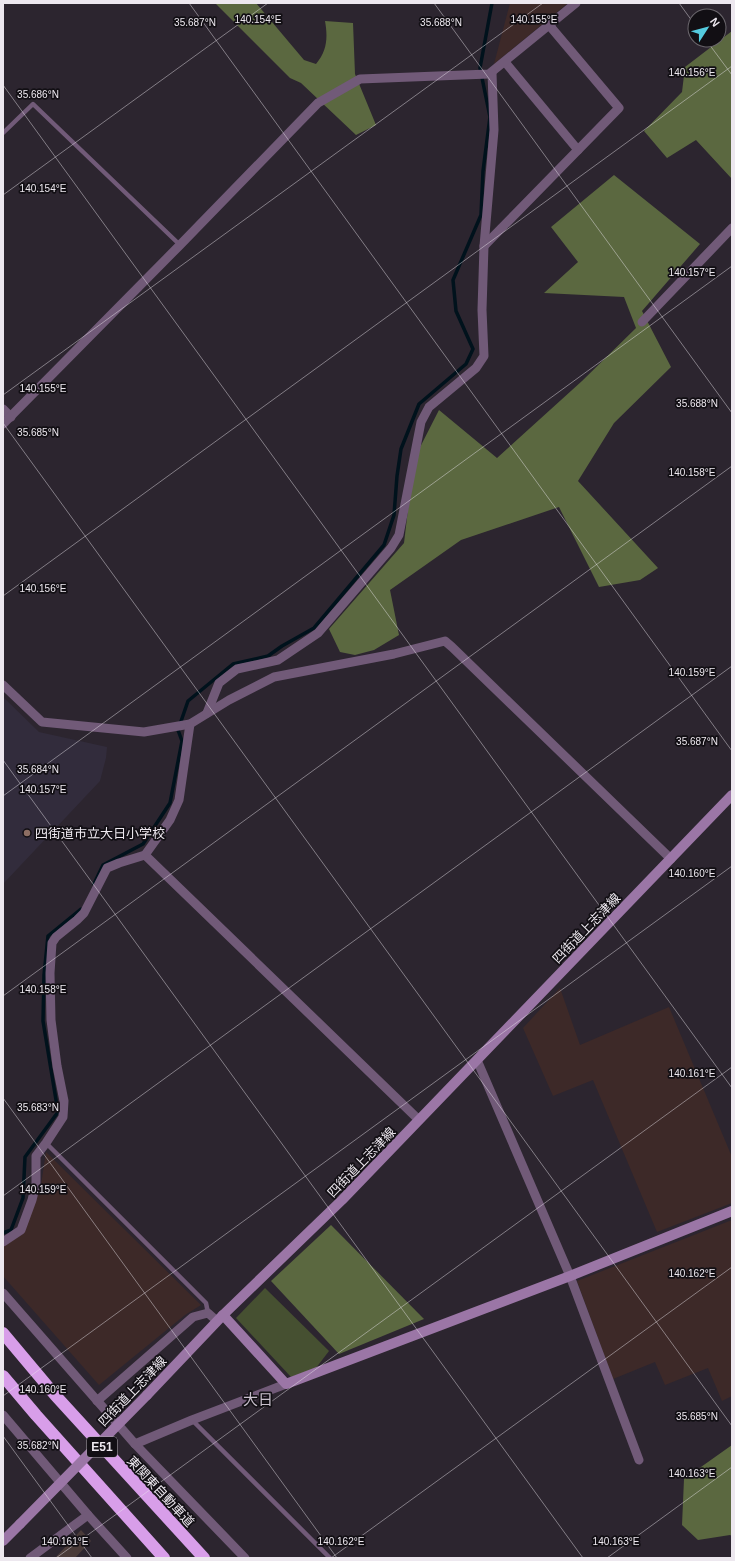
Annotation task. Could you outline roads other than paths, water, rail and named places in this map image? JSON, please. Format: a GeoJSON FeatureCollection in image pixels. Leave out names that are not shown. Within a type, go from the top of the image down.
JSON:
{"type":"FeatureCollection","features":[{"type":"Feature","properties":{"kind":"highway","name":"東関東自動車道"},"geometry":{"type":"LineString","coordinates":[[3,1333],[54,1395],[204,1558]]}},
{"type":"Feature","properties":{"kind":"highway","name":"E51"},"geometry":{"type":"LineString","coordinates":[[3,1376],[46,1427],[164,1558]]}},
{"type":"Feature","properties":{"kind":"main road","name":"四街道上志津線"},"geometry":{"type":"LineString","coordinates":[[3,1541],[147,1395],[220,1318],[342,1200],[732,795]]}},
{"type":"Feature","properties":{"kind":"main road"},"geometry":{"type":"LineString","coordinates":[[220,1318],[286,1384],[570,1276],[732,1211]]}},
{"type":"Feature","properties":{"kind":"street"},"geometry":{"type":"LineString","coordinates":[[3,424],[180,245],[318,102],[360,79],[490,74],[576,3]]}},
{"type":"Feature","properties":{"kind":"street"},"geometry":{"type":"LineString","coordinates":[[484,246],[619,108],[549,25]]}},
{"type":"Feature","properties":{"kind":"street"},"geometry":{"type":"LineString","coordinates":[[505,62],[578,150]]}},
{"type":"Feature","properties":{"kind":"street"},"geometry":{"type":"LineString","coordinates":[[207,713],[219,683],[237,669],[278,660],[318,633],[391,548],[399,535],[421,422],[429,407],[476,368],[484,356],[482,310],[484,246],[494,130],[490,74]]}},
{"type":"Feature","properties":{"kind":"street"},"geometry":{"type":"LineString","coordinates":[[642,322],[732,228]]}},
{"type":"Feature","properties":{"kind":"street"},"geometry":{"type":"LineString","coordinates":[[3,409],[11,417]]}},
{"type":"Feature","properties":{"kind":"street"},"geometry":{"type":"LineString","coordinates":[[3,685],[42,722],[144,732],[188,725],[207,713],[274,677],[394,654],[445,641],[671,858]]}},
{"type":"Feature","properties":{"kind":"street"},"geometry":{"type":"LineString","coordinates":[[3,1242],[21,1230],[36,1184],[36,1156],[63,1117],[64,1101],[57,1066],[51,1020],[50,973],[52,943],[56,937],[78,920],[84,913],[107,868],[119,862],[145,855],[170,820],[179,800],[188,725]]}},
{"type":"Feature","properties":{"kind":"street"},"geometry":{"type":"LineString","coordinates":[[145,855],[419,1120]]}},
{"type":"Feature","properties":{"kind":"street"},"geometry":{"type":"LineString","coordinates":[[477,1060],[570,1276],[639,1460]]}},
{"type":"Feature","properties":{"kind":"street"},"geometry":{"type":"LineString","coordinates":[[3,1293],[135,1444],[245,1558]]}},
{"type":"Feature","properties":{"kind":"street"},"geometry":{"type":"LineString","coordinates":[[97,1401],[193,1317],[208,1313],[220,1318]]}},
{"type":"Feature","properties":{"kind":"street"},"geometry":{"type":"LineString","coordinates":[[135,1444],[192,1420],[286,1384]]}},
{"type":"Feature","properties":{"kind":"street"},"geometry":{"type":"LineString","coordinates":[[3,1414],[88,1515],[127,1558]]}},
{"type":"Feature","properties":{"kind":"street"},"geometry":{"type":"LineString","coordinates":[[30,1558],[88,1515]]}},
{"type":"Feature","properties":{"kind":"lane"},"geometry":{"type":"LineString","coordinates":[[3,133],[33,104],[180,245]]}},
{"type":"Feature","properties":{"kind":"lane"},"geometry":{"type":"LineString","coordinates":[[46,1143],[206,1303],[208,1313]]}},
{"type":"Feature","properties":{"kind":"lane"},"geometry":{"type":"LineString","coordinates":[[192,1420],[330,1558]]}},
{"type":"Feature","properties":{"kind":"waterway"},"geometry":{"type":"LineString","coordinates":[[94,884],[103,865],[143,844],[170,803],[182,741],[178,730],[188,701],[233,664],[268,656],[282,646],[314,628],[384,545],[394,515],[401,449],[419,404],[466,364],[473,349],[456,311],[453,280],[481,215],[483,171],[490,117],[480,68],[492,3]]}},
{"type":"Feature","properties":{"kind":"waterway"},"geometry":{"type":"LineString","coordinates":[[3,1233],[11,1230],[23,1198],[25,1157],[58,1112],[43,1021],[44,975],[48,936],[81,909]]}},
{"type":"Feature","properties":{"kind":"place","name":"四街道市立大日小学校"},"geometry":{"type":"Point","coordinates":[27,833]}},
{"type":"Feature","properties":{"kind":"district","name":"大日"},"geometry":{"type":"Point","coordinates":[258,1400]}}]}
